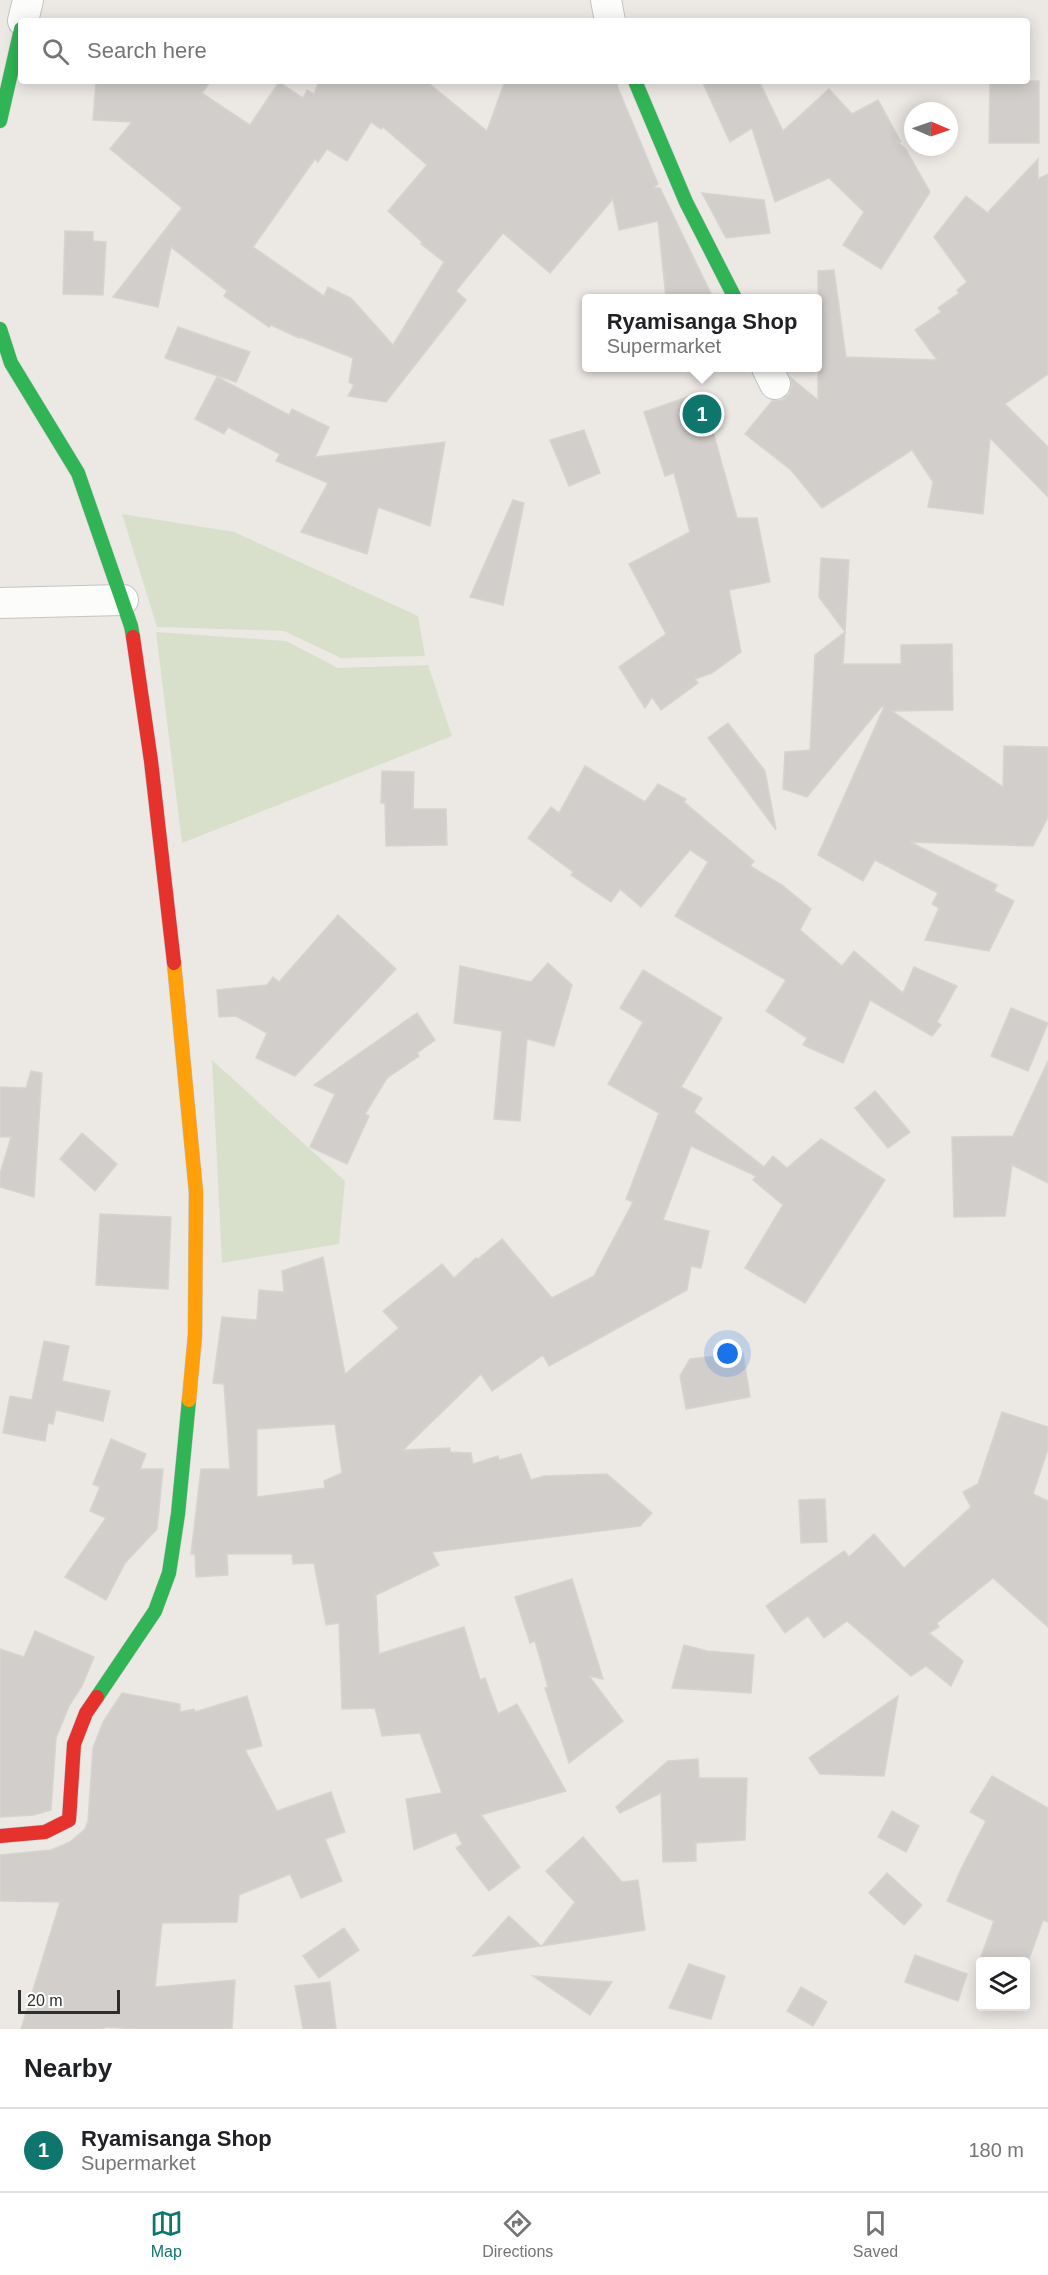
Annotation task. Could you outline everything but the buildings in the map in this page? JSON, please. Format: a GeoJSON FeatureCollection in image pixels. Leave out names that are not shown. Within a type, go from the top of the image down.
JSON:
{"type":"FeatureCollection","features":[{"type":"Feature","properties":{"kind":"street"},"geometry":{"type":"LineString","coordinates":[[24,18],[28,0]]}},
{"type":"Feature","properties":{"kind":"street"},"geometry":{"type":"LineString","coordinates":[[606,0],[609,18]]}},
{"type":"Feature","properties":{"kind":"street"},"geometry":{"type":"LineString","coordinates":[[0,121],[18,43]]}},
{"type":"Feature","properties":{"kind":"street"},"geometry":{"type":"LineString","coordinates":[[636,84],[686,202],[733,294]]}},
{"type":"Feature","properties":{"kind":"street"},"geometry":{"type":"LineString","coordinates":[[0,329],[11,363],[78,473],[131,626],[151,761],[182,1036],[196,1192],[195,1335],[188,1425],[169,1573],[155,1611],[86,1713],[74,1744],[69,1821],[59,1829],[44,1833],[0,1836]]}},
{"type":"Feature","properties":{"kind":"street"},"geometry":{"type":"LineString","coordinates":[[0,603],[123,600]]}},
{"type":"Feature","properties":{"kind":"green space"},"geometry":{"type":"Polygon","coordinates":[[[122,514],[234,532],[418,616],[425,656],[341,658],[284,631],[157,627],[122,514]]]}},
{"type":"Feature","properties":{"kind":"green space"},"geometry":{"type":"Polygon","coordinates":[[[156,632],[286,641],[338,668],[428,665],[452,736],[182,843],[156,632]]]}},
{"type":"Feature","properties":{"kind":"green space"},"geometry":{"type":"Polygon","coordinates":[[[212,1060],[345,1181],[339,1244],[222,1263],[212,1060]]]}},
{"type":"Feature","properties":{"kind":"traffic: fast"},"geometry":{"type":"LineString","coordinates":[[0,121],[18,42]]}},
{"type":"Feature","properties":{"kind":"traffic: fast"},"geometry":{"type":"LineString","coordinates":[[636,84],[686,202],[733,294]]}},
{"type":"Feature","properties":{"kind":"traffic: fast"},"geometry":{"type":"LineString","coordinates":[[0,329],[11,363],[78,473],[133,637]]}},
{"type":"Feature","properties":{"kind":"traffic: fast"},"geometry":{"type":"LineString","coordinates":[[97,1697],[155,1611],[169,1573],[178,1514],[189,1400]]}},
{"type":"Feature","properties":{"kind":"traffic: slow"},"geometry":{"type":"LineString","coordinates":[[174,963],[196,1192],[195,1335],[189,1400]]}},
{"type":"Feature","properties":{"kind":"traffic: jam"},"geometry":{"type":"LineString","coordinates":[[133,637],[151,761],[174,963]]}},
{"type":"Feature","properties":{"kind":"traffic: jam"},"geometry":{"type":"LineString","coordinates":[[0,1836],[45,1832],[69,1820],[74,1744],[86,1713],[97,1697]]}},
{"type":"Feature","properties":{"kind":"place","name":"Ryamisanga Shop"},"geometry":{"type":"Point","coordinates":[702,414]}}]}
